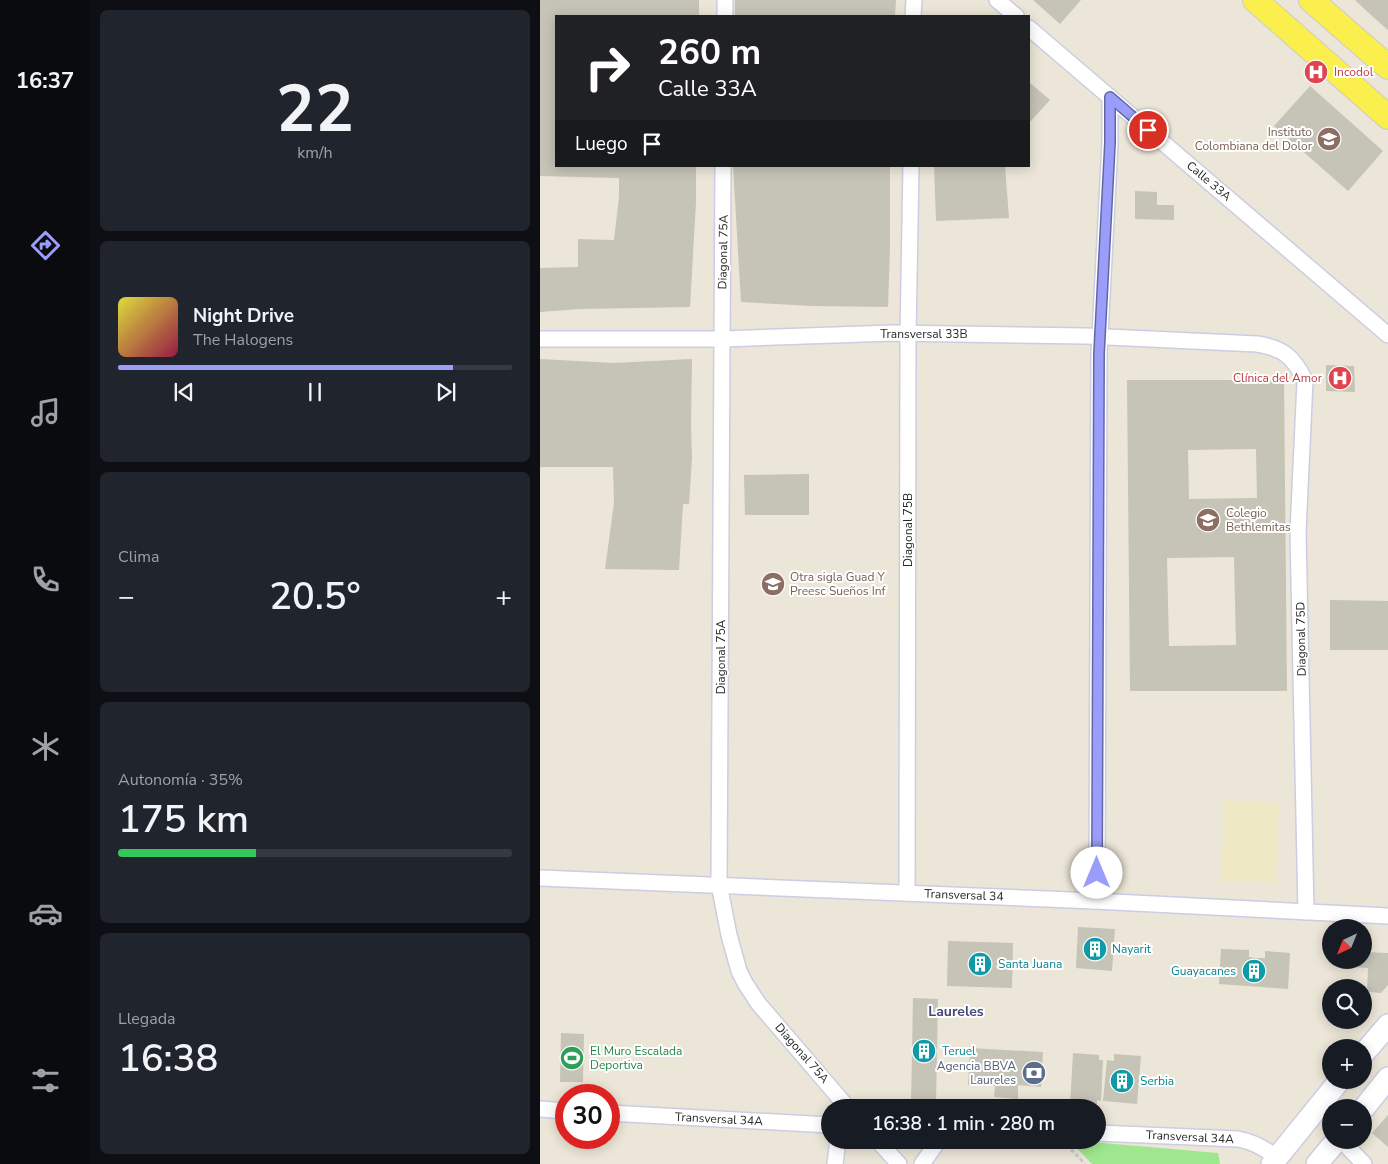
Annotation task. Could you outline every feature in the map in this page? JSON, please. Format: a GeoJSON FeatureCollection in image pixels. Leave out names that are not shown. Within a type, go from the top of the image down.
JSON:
{"type":"FeatureCollection","features":[{"type":"Feature","properties":{"kind":"main road"},"geometry":{"type":"LineString","coordinates":[[1255,0],[1388,117]]}},
{"type":"Feature","properties":{"kind":"main road"},"geometry":{"type":"LineString","coordinates":[[1312,0],[1388,66]]}},
{"type":"Feature","properties":{"kind":"street"},"geometry":{"type":"LineString","coordinates":[[725,0],[725,15]]}},
{"type":"Feature","properties":{"kind":"street"},"geometry":{"type":"LineString","coordinates":[[913,15],[914,0]]}},
{"type":"Feature","properties":{"kind":"street"},"geometry":{"type":"LineString","coordinates":[[997,0],[1015,15]]}},
{"type":"Feature","properties":{"kind":"street","name":"Calle 33A"},"geometry":{"type":"LineString","coordinates":[[1030,29],[1388,334]]}},
{"type":"Feature","properties":{"kind":"street"},"geometry":{"type":"LineString","coordinates":[[1094,901],[1097,864],[1100,337],[1110,143],[1110,97]]}},
{"type":"Feature","properties":{"kind":"street","name":"Diagonal 75A"},"geometry":{"type":"LineString","coordinates":[[724,167],[720,884],[729,935],[739,971],[745,983],[758,1003],[840,1099]]}},
{"type":"Feature","properties":{"kind":"street","name":"Diagonal 75B"},"geometry":{"type":"LineString","coordinates":[[908,893],[908,334],[911,167]]}},
{"type":"Feature","properties":{"kind":"street","name":"Transversal 33B"},"geometry":{"type":"LineString","coordinates":[[540,339],[723,339],[892,334],[1100,337],[1271,346],[1287,353],[1299,368]]}},
{"type":"Feature","properties":{"kind":"street","name":"Diagonal 75D"},"geometry":{"type":"LineString","coordinates":[[1299,368],[1305,381],[1298,532],[1306,912]]}},
{"type":"Feature","properties":{"kind":"street","name":"Transversal 34"},"geometry":{"type":"LineString","coordinates":[[540,878],[720,884],[1388,916]]}},
{"type":"Feature","properties":{"kind":"street"},"geometry":{"type":"LineString","coordinates":[[1372,1044],[1388,1025]]}},
{"type":"Feature","properties":{"kind":"street"},"geometry":{"type":"LineString","coordinates":[[1371,1099],[1388,1078]]}},
{"type":"Feature","properties":{"kind":"street"},"geometry":{"type":"LineString","coordinates":[[1274,1161],[1333,1089]]}},
{"type":"Feature","properties":{"kind":"street"},"geometry":{"type":"LineString","coordinates":[[540,1109],[555,1110]]}},
{"type":"Feature","properties":{"kind":"street","name":"Transversal 34A"},"geometry":{"type":"LineString","coordinates":[[620,1114],[821,1125]]}},
{"type":"Feature","properties":{"kind":"street","name":"Transversal 34A"},"geometry":{"type":"LineString","coordinates":[[1106,1133],[1238,1139],[1264,1148],[1274,1161]]}},
{"type":"Feature","properties":{"kind":"street"},"geometry":{"type":"LineString","coordinates":[[835,1164],[837,1149]]}},
{"type":"Feature","properties":{"kind":"street"},"geometry":{"type":"LineString","coordinates":[[885,1149],[899,1164]]}},
{"type":"Feature","properties":{"kind":"street"},"geometry":{"type":"LineString","coordinates":[[922,1164],[933,1149]]}},
{"type":"Feature","properties":{"kind":"street"},"geometry":{"type":"LineString","coordinates":[[1317,1164],[1331,1149]]}},
{"type":"Feature","properties":{"kind":"street"},"geometry":{"type":"LineString","coordinates":[[1348,1149],[1364,1164]]}},
{"type":"Feature","properties":{"kind":"path"},"geometry":{"type":"LineString","coordinates":[[1071,1149],[1085,1164]]}},
{"type":"Feature","properties":{"kind":"shaded area"},"geometry":{"type":"Polygon","coordinates":[[[1224,800],[1279,803],[1276,883],[1221,881],[1224,800]]]}},
{"type":"Feature","properties":{"kind":"green space"},"geometry":{"type":"Polygon","coordinates":[[[1106,1143],[1218,1153],[1220,1164],[1092,1164],[1078,1149],[1106,1149],[1106,1143]]]}},
{"type":"Feature","properties":{"kind":"building"},"geometry":{"type":"Polygon","coordinates":[[[540,0],[699,0],[699,15],[555,15],[555,167],[696,167],[690,307],[580,309],[540,312],[540,268],[578,267],[578,239],[614,240],[619,197],[619,178],[540,176],[540,0]]]}},
{"type":"Feature","properties":{"kind":"building"},"geometry":{"type":"Polygon","coordinates":[[[735,0],[896,0],[895,15],[735,15],[735,0]]]}},
{"type":"Feature","properties":{"kind":"building"},"geometry":{"type":"Polygon","coordinates":[[[1033,0],[1081,0],[1060,24],[1033,0]]]}},
{"type":"Feature","properties":{"kind":"building"},"geometry":{"type":"Polygon","coordinates":[[[1355,0],[1388,0],[1388,30],[1372,16],[1355,0]]]}},
{"type":"Feature","properties":{"kind":"building"},"geometry":{"type":"Polygon","coordinates":[[[1030,83],[1050,100],[1030,122],[1030,83]]]}},
{"type":"Feature","properties":{"kind":"building","name":"Instituto Colombiana del Dolor"},"geometry":{"type":"Polygon","coordinates":[[[1310,86],[1383,151],[1348,191],[1274,126],[1310,86]]]}},
{"type":"Feature","properties":{"kind":"building"},"geometry":{"type":"Polygon","coordinates":[[[733,167],[890,167],[888,307],[813,306],[741,302],[733,167]]]}},
{"type":"Feature","properties":{"kind":"building"},"geometry":{"type":"Polygon","coordinates":[[[934,167],[1005,167],[1009,218],[936,221],[934,167]]]}},
{"type":"Feature","properties":{"kind":"building"},"geometry":{"type":"Polygon","coordinates":[[[1135,191],[1157,192],[1157,205],[1174,205],[1174,220],[1135,219],[1135,191]]]}},
{"type":"Feature","properties":{"kind":"building"},"geometry":{"type":"Polygon","coordinates":[[[540,359],[613,363],[692,359],[692,458],[689,504],[683,504],[679,570],[605,569],[614,503],[613,467],[540,467],[540,359]]]}},
{"type":"Feature","properties":{"kind":"building","name":"Clínica del Amor"},"geometry":{"type":"Polygon","coordinates":[[[1326,365],[1354,366],[1355,392],[1326,391],[1326,365]]]}},
{"type":"Feature","properties":{"kind":"building"},"geometry":{"type":"Polygon","coordinates":[[[1127,380],[1284,380],[1287,691],[1130,691],[1127,380]],[[1256,449],[1188,450],[1189,499],[1257,498],[1256,449]],[[1234,557],[1167,558],[1169,646],[1236,645],[1234,557]]]}},
{"type":"Feature","properties":{"kind":"building"},"geometry":{"type":"Polygon","coordinates":[[[809,474],[809,515],[745,515],[744,475],[809,474]]]}},
{"type":"Feature","properties":{"kind":"building"},"geometry":{"type":"Polygon","coordinates":[[[1330,600],[1388,601],[1388,650],[1330,650],[1330,600]]]}},
{"type":"Feature","properties":{"kind":"building","name":"Nayarit"},"geometry":{"type":"Polygon","coordinates":[[[1078,927],[1115,929],[1112,971],[1076,968],[1078,927]]]}},
{"type":"Feature","properties":{"kind":"building","name":"Santa Juana"},"geometry":{"type":"Polygon","coordinates":[[[948,941],[1013,943],[1012,988],[947,986],[948,941]]]}},
{"type":"Feature","properties":{"kind":"building","name":"Guayacanes"},"geometry":{"type":"Polygon","coordinates":[[[1221,949],[1249,950],[1249,957],[1257,958],[1265,958],[1265,951],[1290,953],[1288,989],[1219,984],[1221,949]]]}},
{"type":"Feature","properties":{"kind":"building"},"geometry":{"type":"Polygon","coordinates":[[[1372,952],[1388,953],[1388,985],[1381,993],[1372,992],[1372,979],[1368,979],[1368,969],[1372,969],[1372,952]]]}},
{"type":"Feature","properties":{"kind":"building","name":"Teruel"},"geometry":{"type":"Polygon","coordinates":[[[913,998],[938,999],[936,1099],[911,1099],[913,998]]]}},
{"type":"Feature","properties":{"kind":"building","name":"El Muro Escalada Deportiva"},"geometry":{"type":"Polygon","coordinates":[[[561,1033],[584,1034],[583,1082],[560,1082],[561,1033]]]}},
{"type":"Feature","properties":{"kind":"building"},"geometry":{"type":"Polygon","coordinates":[[[970,1048],[1043,1052],[1041,1087],[1018,1085],[1018,1099],[994,1097],[995,1086],[968,1085],[970,1048]]]}},
{"type":"Feature","properties":{"kind":"building"},"geometry":{"type":"Polygon","coordinates":[[[1073,1053],[1099,1055],[1099,1060],[1103,1060],[1101,1099],[1070,1099],[1073,1053]]]}},
{"type":"Feature","properties":{"kind":"building","name":"Serbia"},"geometry":{"type":"Polygon","coordinates":[[[1114,1054],[1141,1056],[1137,1104],[1106,1101],[1106,1099],[1103,1099],[1107,1060],[1114,1061],[1114,1054]]]}},
{"type":"Feature","properties":{"kind":"building"},"geometry":{"type":"Polygon","coordinates":[[[1388,1115],[1388,1147],[1372,1133],[1388,1115]]]}},
{"type":"Feature","properties":{"kind":"place","name":"Incodol"},"geometry":{"type":"Point","coordinates":[1316,72]}},
{"type":"Feature","properties":{"kind":"place","name":"Instituto Colombiana del Dolor"},"geometry":{"type":"Point","coordinates":[1329,139]}},
{"type":"Feature","properties":{"kind":"place","name":"Clínica del Amor"},"geometry":{"type":"Point","coordinates":[1340,378]}},
{"type":"Feature","properties":{"kind":"place","name":"Colegio Bethlemitas"},"geometry":{"type":"Point","coordinates":[1208,520]}},
{"type":"Feature","properties":{"kind":"place","name":"Otra sigla Guad Y Preesc Sueños Inf"},"geometry":{"type":"Point","coordinates":[773,584]}},
{"type":"Feature","properties":{"kind":"place","name":"Nayarit"},"geometry":{"type":"Point","coordinates":[1095,949]}},
{"type":"Feature","properties":{"kind":"place","name":"Santa Juana"},"geometry":{"type":"Point","coordinates":[980,964]}},
{"type":"Feature","properties":{"kind":"place","name":"Guayacanes"},"geometry":{"type":"Point","coordinates":[1254,971]}},
{"type":"Feature","properties":{"kind":"place","name":"Teruel"},"geometry":{"type":"Point","coordinates":[924,1051]}},
{"type":"Feature","properties":{"kind":"place","name":"El Muro Escalada Deportiva"},"geometry":{"type":"Point","coordinates":[572,1058]}},
{"type":"Feature","properties":{"kind":"place","name":"Agencia BBVA Laureles"},"geometry":{"type":"Point","coordinates":[1034,1073]}},
{"type":"Feature","properties":{"kind":"place","name":"Serbia"},"geometry":{"type":"Point","coordinates":[1122,1081]}},
{"type":"Feature","properties":{"kind":"district","name":"Laureles"},"geometry":{"type":"Point","coordinates":[956,1011]}},
{"type":"Feature","properties":{"kind":"route"},"geometry":{"type":"LineString","coordinates":[[1097,873],[1099,354],[1110,143],[1110,97],[1148,130]]}}]}
